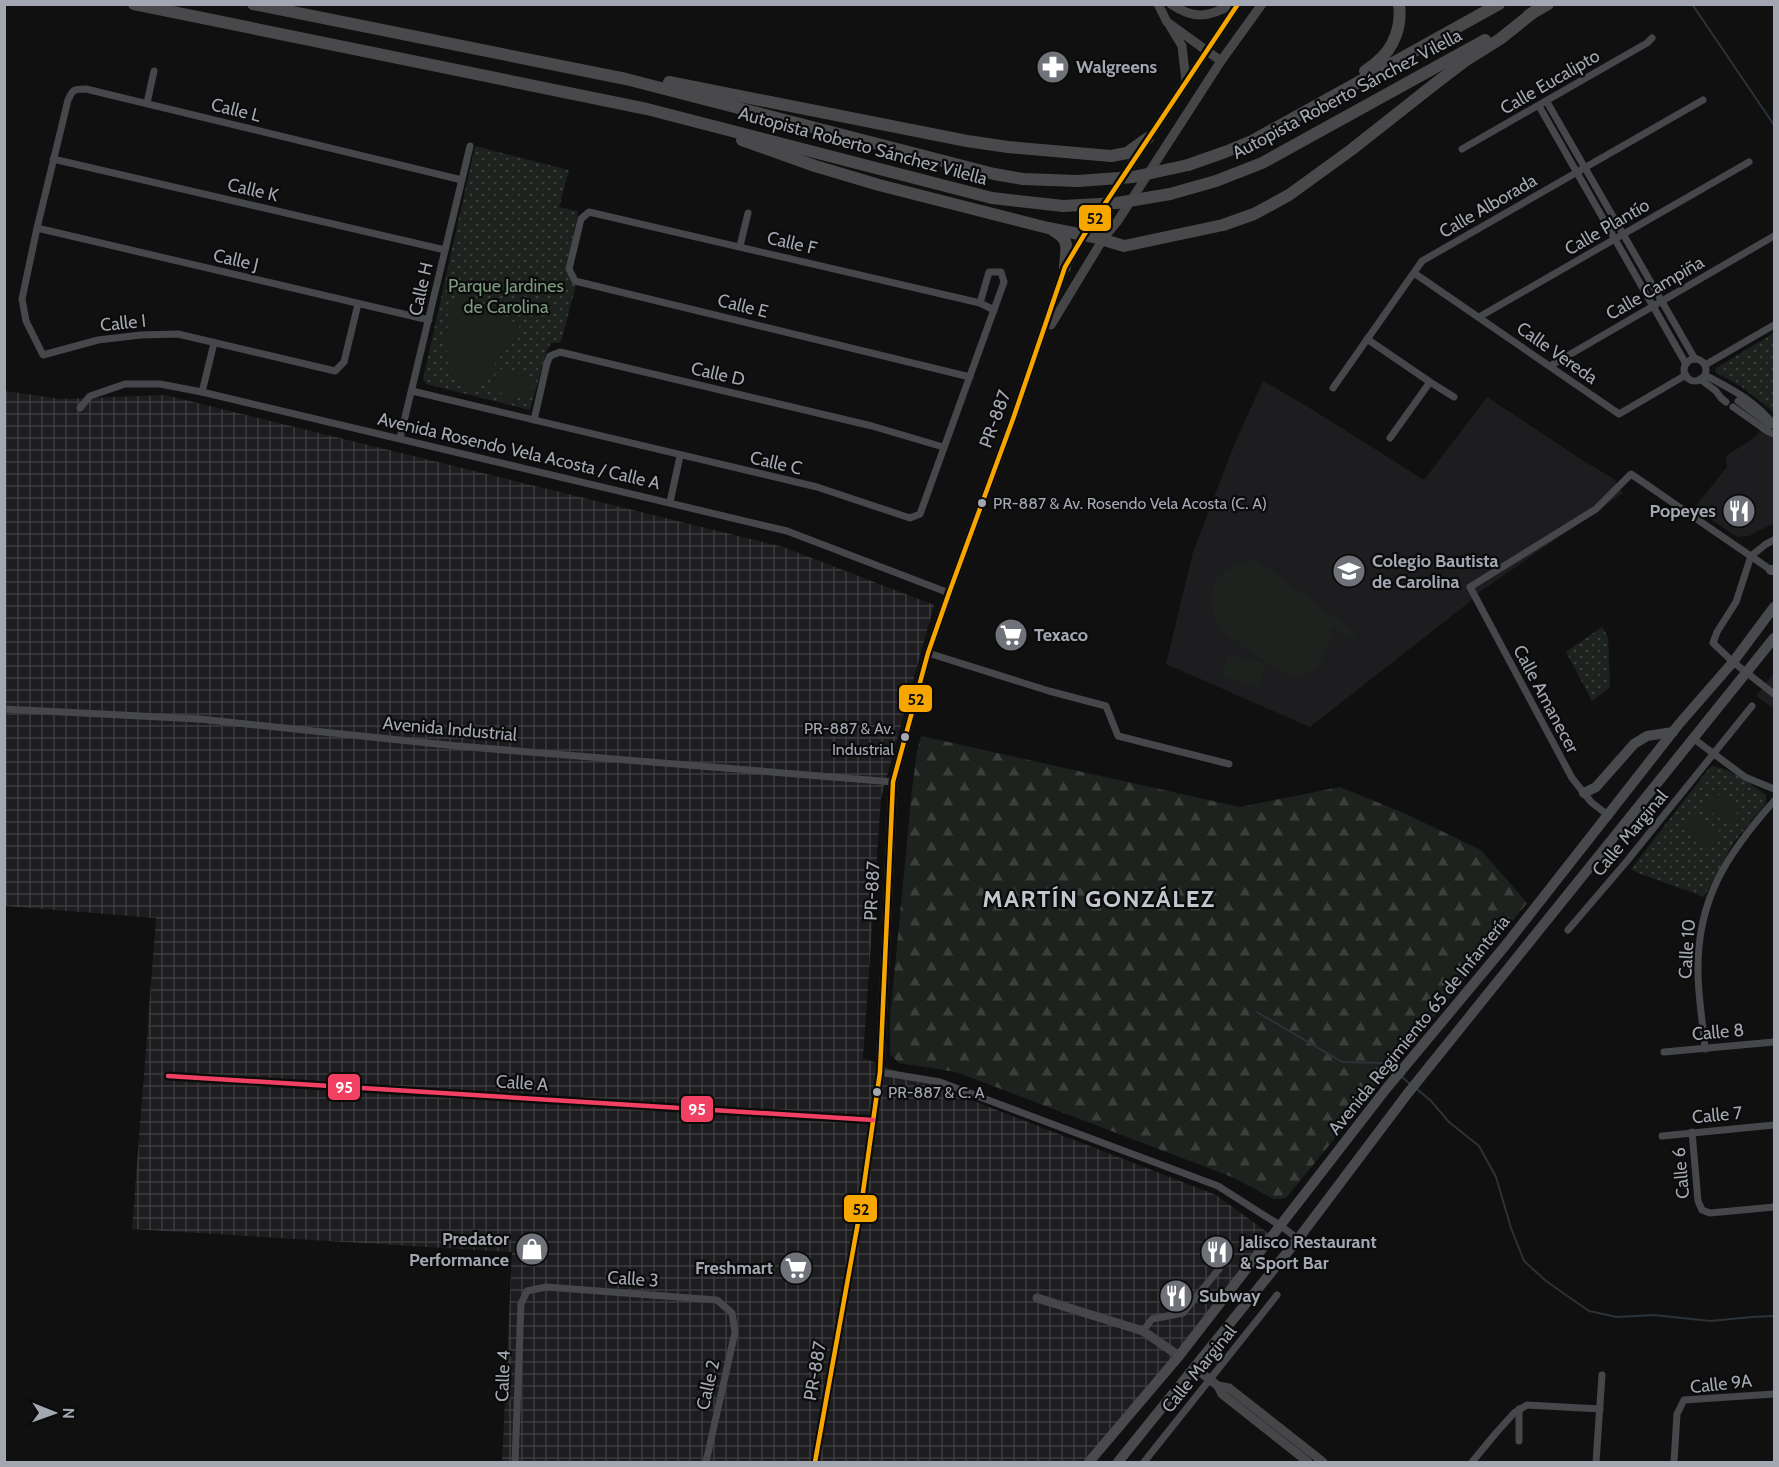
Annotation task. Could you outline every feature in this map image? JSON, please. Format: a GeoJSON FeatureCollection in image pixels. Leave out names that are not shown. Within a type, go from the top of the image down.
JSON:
{"type":"FeatureCollection","features":[{"type":"Feature","properties":{"kind":"highway","name":"Autopista Roberto Sánchez Vilella"},"geometry":{"type":"LineString","coordinates":[[134,4],[611,101],[976,195],[1063,206],[1117,203],[1170,194],[1216,181],[1262,163],[1548,4]]}},
{"type":"Feature","properties":{"kind":"highway","name":"Autopista Roberto Sánchez Vilella"},"geometry":{"type":"LineString","coordinates":[[253,4],[553,64],[670,90],[994,174],[1023,179],[1078,182],[1133,177],[1188,165],[1252,141],[1499,4]]}},
{"type":"Feature","properties":{"kind":"highway"},"geometry":{"type":"LineString","coordinates":[[1348,87],[1389,49],[1398,31],[1400,4]]}},
{"type":"Feature","properties":{"kind":"highway"},"geometry":{"type":"LineString","coordinates":[[680,117],[815,166],[879,185],[1124,246],[1223,225],[1270,206],[1289,195],[1535,11]]}},
{"type":"Feature","properties":{"kind":"highway"},"geometry":{"type":"LineString","coordinates":[[553,64],[592,66],[967,141],[1008,147],[1111,156],[1127,153],[1148,138]]}},
{"type":"Feature","properties":{"kind":"highway"},"geometry":{"type":"LineString","coordinates":[[1048,228],[1065,239],[1065,267]]}},
{"type":"Feature","properties":{"kind":"main road","name":"Avenida Regimiento 65 de Infantería"},"geometry":{"type":"LineString","coordinates":[[1089,1462],[1179,1356],[1386,1089],[1505,946],[1673,732],[1733,662],[1774,607]]}},
{"type":"Feature","properties":{"kind":"main road","name":"Avenida Regimiento 65 de Infantería"},"geometry":{"type":"LineString","coordinates":[[1118,1462],[1298,1239],[1408,1093],[1774,638]]}},
{"type":"Feature","properties":{"kind":"main road"},"geometry":{"type":"LineString","coordinates":[[1584,793],[1596,787],[1634,744],[1647,736],[1673,732]]}},
{"type":"Feature","properties":{"kind":"street"},"geometry":{"type":"LineString","coordinates":[[1158,4],[1182,46],[1186,82]]}},
{"type":"Feature","properties":{"kind":"street"},"geometry":{"type":"LineString","coordinates":[[1171,4],[1179,10],[1199,17],[1210,15],[1233,4]]}},
{"type":"Feature","properties":{"kind":"street","name":"PR-887"},"geometry":{"type":"LineString","coordinates":[[815,1462],[847,1288],[880,1072],[893,782],[928,654],[1065,267],[1238,4]]}},
{"type":"Feature","properties":{"kind":"street","name":"PR-887"},"geometry":{"type":"LineString","coordinates":[[1041,340],[1103,239],[1117,222],[1221,61],[1262,4]]}},
{"type":"Feature","properties":{"kind":"street"},"geometry":{"type":"LineString","coordinates":[[1167,22],[1221,61]]}},
{"type":"Feature","properties":{"kind":"street","name":"Calle Eucalipto"},"geometry":{"type":"LineString","coordinates":[[1462,149],[1547,102],[1652,38]]}},
{"type":"Feature","properties":{"kind":"street"},"geometry":{"type":"LineString","coordinates":[[147,103],[154,71]]}},
{"type":"Feature","properties":{"kind":"street","name":"Calle L"},"geometry":{"type":"LineString","coordinates":[[53,159],[71,93],[76,89],[86,89],[462,180]]}},
{"type":"Feature","properties":{"kind":"street","name":"Calle Alborada"},"geometry":{"type":"LineString","coordinates":[[1333,388],[1422,261],[1703,100]]}},
{"type":"Feature","properties":{"kind":"street"},"geometry":{"type":"LineString","coordinates":[[1547,102],[1695,359]]}},
{"type":"Feature","properties":{"kind":"street"},"geometry":{"type":"LineString","coordinates":[[1539,106],[1686,364],[1686,375],[1694,380],[1702,377],[1737,391],[1765,413],[1774,427]]}},
{"type":"Feature","properties":{"kind":"street","name":"Calle H"},"geometry":{"type":"LineString","coordinates":[[400,438],[470,146]]}},
{"type":"Feature","properties":{"kind":"street","name":"Calle I"},"geometry":{"type":"LineString","coordinates":[[53,159],[22,299],[26,321],[43,355],[98,340],[178,334],[335,371],[344,362],[357,304]]}},
{"type":"Feature","properties":{"kind":"street","name":"Calle K"},"geometry":{"type":"LineString","coordinates":[[53,159],[445,250]]}},
{"type":"Feature","properties":{"kind":"street","name":"Calle Plantío"},"geometry":{"type":"LineString","coordinates":[[1479,317],[1749,162]]}},
{"type":"Feature","properties":{"kind":"street","name":"Calle F"},"geometry":{"type":"LineString","coordinates":[[584,217],[589,212],[740,246],[980,303],[994,310]]}},
{"type":"Feature","properties":{"kind":"street"},"geometry":{"type":"LineString","coordinates":[[740,246],[748,213]]}},
{"type":"Feature","properties":{"kind":"street","name":"Calle E"},"geometry":{"type":"LineString","coordinates":[[584,217],[581,219],[569,269],[575,281],[970,377]]}},
{"type":"Feature","properties":{"kind":"street","name":"Calle J"},"geometry":{"type":"LineString","coordinates":[[37,228],[429,320]]}},
{"type":"Feature","properties":{"kind":"street","name":"Calle Campiña"},"geometry":{"type":"LineString","coordinates":[[1550,366],[1774,236]]}},
{"type":"Feature","properties":{"kind":"street","name":"Calle C"},"geometry":{"type":"LineString","coordinates":[[412,391],[817,487],[910,518],[921,514],[943,447],[1004,282],[1001,272],[989,272],[980,303]]}},
{"type":"Feature","properties":{"kind":"street","name":"Calle Vereda"},"geometry":{"type":"LineString","coordinates":[[1414,273],[1619,414],[1686,375]]}},
{"type":"Feature","properties":{"kind":"street"},"geometry":{"type":"LineString","coordinates":[[1705,364],[1774,325]]}},
{"type":"Feature","properties":{"kind":"street"},"geometry":{"type":"LineString","coordinates":[[1367,339],[1454,397]]}},
{"type":"Feature","properties":{"kind":"street"},"geometry":{"type":"LineString","coordinates":[[202,392],[214,343]]}},
{"type":"Feature","properties":{"kind":"street","name":"Calle D"},"geometry":{"type":"LineString","coordinates":[[534,420],[547,363],[550,356],[560,352],[872,426],[943,447]]}},
{"type":"Feature","properties":{"kind":"street"},"geometry":{"type":"LineString","coordinates":[[1686,364],[1695,359],[1701,360],[1706,368],[1702,377]]}},
{"type":"Feature","properties":{"kind":"street"},"geometry":{"type":"LineString","coordinates":[[1702,377],[1726,402]]}},
{"type":"Feature","properties":{"kind":"street"},"geometry":{"type":"LineString","coordinates":[[1390,438],[1430,382]]}},
{"type":"Feature","properties":{"kind":"street","name":"Avenida Rosendo Vela Acosta / Calle A"},"geometry":{"type":"LineString","coordinates":[[80,408],[90,396],[125,384],[160,384],[202,392],[787,531],[949,593]]}},
{"type":"Feature","properties":{"kind":"street"},"geometry":{"type":"LineString","coordinates":[[1727,387],[1732,395]]}},
{"type":"Feature","properties":{"kind":"street"},"geometry":{"type":"LineString","coordinates":[[1774,427],[1736,404],[1767,431],[1774,434]]}},
{"type":"Feature","properties":{"kind":"street"},"geometry":{"type":"LineString","coordinates":[[670,502],[680,456]]}},
{"type":"Feature","properties":{"kind":"street","name":"Calle Amanecer"},"geometry":{"type":"LineString","coordinates":[[1609,816],[1591,802],[1572,778],[1470,587],[1596,508],[1631,474],[1751,556]]}},
{"type":"Feature","properties":{"kind":"street"},"geometry":{"type":"LineString","coordinates":[[1774,540],[1751,556],[1736,602],[1717,632],[1713,643],[1774,694]]}},
{"type":"Feature","properties":{"kind":"street"},"geometry":{"type":"LineString","coordinates":[[1751,556],[1773,570]]}},
{"type":"Feature","properties":{"kind":"street"},"geometry":{"type":"LineString","coordinates":[[928,654],[1106,706],[1118,736],[1229,764]]}},
{"type":"Feature","properties":{"kind":"street","name":"Calle Marginal"},"geometry":{"type":"LineString","coordinates":[[1568,930],[1627,861],[1752,705]]}},
{"type":"Feature","properties":{"kind":"street","name":"Avenida Industrial"},"geometry":{"type":"LineString","coordinates":[[4,709],[199,719],[458,746],[893,782]]}},
{"type":"Feature","properties":{"kind":"street"},"geometry":{"type":"LineString","coordinates":[[1694,739],[1745,777],[1774,789]]}},
{"type":"Feature","properties":{"kind":"street","name":"Calle 10"},"geometry":{"type":"LineString","coordinates":[[1705,1049],[1698,971],[1705,908],[1716,881],[1732,853],[1774,801]]}},
{"type":"Feature","properties":{"kind":"street","name":"Calle 8"},"geometry":{"type":"LineString","coordinates":[[1664,1052],[1774,1042]]}},
{"type":"Feature","properties":{"kind":"street"},"geometry":{"type":"LineString","coordinates":[[880,1072],[940,1082],[1208,1182],[1218,1186],[1298,1239]]}},
{"type":"Feature","properties":{"kind":"street","name":"Calle A"},"geometry":{"type":"LineString","coordinates":[[168,1076],[873,1120]]}},
{"type":"Feature","properties":{"kind":"street","name":"Calle 7"},"geometry":{"type":"LineString","coordinates":[[1662,1136],[1774,1125]]}},
{"type":"Feature","properties":{"kind":"street","name":"Calle 6"},"geometry":{"type":"LineString","coordinates":[[1692,1132],[1698,1201],[1702,1210],[1710,1213],[1774,1207]]}},
{"type":"Feature","properties":{"kind":"street"},"geometry":{"type":"LineString","coordinates":[[1143,1331],[1152,1318],[1183,1313],[1220,1269]]}},
{"type":"Feature","properties":{"kind":"street","name":"Calle 3"},"geometry":{"type":"LineString","coordinates":[[527,1291],[546,1287],[717,1300],[732,1313]]}},
{"type":"Feature","properties":{"kind":"street","name":"Calle 4"},"geometry":{"type":"LineString","coordinates":[[515,1462],[521,1304],[527,1291]]}},
{"type":"Feature","properties":{"kind":"street","name":"Calle Marginal"},"geometry":{"type":"LineString","coordinates":[[1144,1462],[1277,1295]]}},
{"type":"Feature","properties":{"kind":"street"},"geometry":{"type":"LineString","coordinates":[[1037,1298],[1143,1331],[1179,1356]]}},
{"type":"Feature","properties":{"kind":"street","name":"Calle 2"},"geometry":{"type":"LineString","coordinates":[[706,1462],[735,1332],[732,1313]]}},
{"type":"Feature","properties":{"kind":"street"},"geometry":{"type":"LineString","coordinates":[[1196,1368],[1218,1386],[1222,1394],[1245,1406],[1319,1461]]}},
{"type":"Feature","properties":{"kind":"street"},"geometry":{"type":"LineString","coordinates":[[1596,1462],[1602,1374]]}},
{"type":"Feature","properties":{"kind":"street","name":"Calle 9A"},"geometry":{"type":"LineString","coordinates":[[1674,1462],[1677,1414],[1684,1400],[1774,1394]]}},
{"type":"Feature","properties":{"kind":"street"},"geometry":{"type":"LineString","coordinates":[[1472,1462],[1519,1409],[1527,1405],[1600,1409]]}},
{"type":"Feature","properties":{"kind":"street"},"geometry":{"type":"LineString","coordinates":[[1519,1409],[1519,1441]]}},
{"type":"Feature","properties":{"kind":"street"},"geometry":{"type":"LineString","coordinates":[[1270,1426],[1308,1462]]}},
{"type":"Feature","properties":{"kind":"shaded area","name":"Colegio Bautista de Carolina"},"geometry":{"type":"Polygon","coordinates":[[[1263,381],[1424,480],[1487,397],[1614,479],[1623,493],[1481,591],[1310,727],[1166,664],[1193,552],[1235,443],[1263,381]]]}},
{"type":"Feature","properties":{"kind":"shaded area"},"geometry":{"type":"Polygon","coordinates":[[[5,391],[61,399],[165,395],[783,547],[934,605],[881,798],[863,1058],[1216,1195],[1271,1235],[1089,1462],[502,1462],[512,1252],[132,1229],[156,918],[5,906],[5,391]]]}},
{"type":"Feature","properties":{"kind":"shaded area"},"geometry":{"type":"Polygon","coordinates":[[[1774,414],[1774,523],[1749,536],[1737,537],[1694,508],[1727,467],[1726,456],[1755,437],[1774,414]]]}},
{"type":"Feature","properties":{"kind":"shaded area"},"geometry":{"type":"Polygon","coordinates":[[[1774,673],[1774,709],[1756,696],[1774,673]]]}},
{"type":"Feature","properties":{"kind":"green space","name":"Parque Jardines de Carolina"},"geometry":{"type":"Polygon","coordinates":[[[475,146],[569,170],[559,207],[578,211],[567,270],[571,281],[576,285],[561,342],[551,343],[547,350],[530,410],[426,384],[423,379],[475,146]]]}},
{"type":"Feature","properties":{"kind":"green space"},"geometry":{"type":"Polygon","coordinates":[[[458,291],[519,325],[520,332],[472,392],[455,374],[447,354],[447,333],[458,291]]]}},
{"type":"Feature","properties":{"kind":"green space"},"geometry":{"type":"Polygon","coordinates":[[[1774,333],[1774,412],[1742,387],[1715,372],[1716,368],[1774,333]]]}},
{"type":"Feature","properties":{"kind":"green space"},"geometry":{"type":"Polygon","coordinates":[[[497,368],[534,377],[529,399],[517,397],[516,402],[501,399],[502,393],[492,391],[497,368]]]}},
{"type":"Feature","properties":{"kind":"green space"},"geometry":{"type":"Polygon","coordinates":[[[1249,561],[1258,561],[1356,633],[1351,640],[1333,627],[1325,654],[1320,662],[1307,673],[1298,675],[1280,671],[1224,632],[1213,612],[1213,589],[1223,572],[1249,561]]]}},
{"type":"Feature","properties":{"kind":"green space"},"geometry":{"type":"Polygon","coordinates":[[[1602,627],[1608,637],[1610,687],[1592,701],[1566,652],[1602,627]]]}},
{"type":"Feature","properties":{"kind":"green space"},"geometry":{"type":"Polygon","coordinates":[[[1227,654],[1265,664],[1260,687],[1222,677],[1227,654]]]}},
{"type":"Feature","properties":{"kind":"green space"},"geometry":{"type":"Polygon","coordinates":[[[921,736],[1240,807],[1340,787],[1406,814],[1481,850],[1527,903],[1286,1198],[1274,1199],[1232,1177],[956,1072],[899,1063],[890,1054],[890,1018],[912,790],[921,736]]]}},
{"type":"Feature","properties":{"kind":"green space"},"geometry":{"type":"Polygon","coordinates":[[[1712,766],[1733,774],[1754,786],[1766,795],[1766,804],[1734,842],[1704,897],[1631,869],[1712,766]]]}},
{"type":"Feature","properties":{"kind":"green space"},"geometry":{"type":"Polygon","coordinates":[[[1713,790],[1739,810],[1729,825],[1702,805],[1713,790]]]}},
{"type":"Feature","properties":{"kind":"green space"},"geometry":{"type":"Polygon","coordinates":[[[1697,813],[1721,833],[1710,847],[1685,827],[1697,813]]]}},
{"type":"Feature","properties":{"kind":"waterway"},"geometry":{"type":"LineString","coordinates":[[1692,4],[1774,125]]}},
{"type":"Feature","properties":{"kind":"waterway"},"geometry":{"type":"LineString","coordinates":[[1257,1012],[1342,1062],[1384,1063],[1396,1073]]}},
{"type":"Feature","properties":{"kind":"waterway"},"geometry":{"type":"LineString","coordinates":[[1401,1076],[1410,1084]]}},
{"type":"Feature","properties":{"kind":"waterway"},"geometry":{"type":"LineString","coordinates":[[1417,1089],[1449,1122],[1479,1146],[1496,1177],[1511,1228],[1524,1261],[1546,1281],[1589,1311],[1617,1317],[1654,1315],[1710,1321],[1774,1316]]}},
{"type":"Feature","properties":{"kind":"transit line","name":"52"},"geometry":{"type":"LineString","coordinates":[[815,1462],[861,1206],[880,1072],[893,782],[928,653],[1013,419],[1065,267],[1238,4]]}},
{"type":"Feature","properties":{"kind":"transit line","name":"95"},"geometry":{"type":"LineString","coordinates":[[168,1076],[873,1120]]}},
{"type":"Feature","properties":{"kind":"place","name":"Walgreens"},"geometry":{"type":"Point","coordinates":[1053,67]}},
{"type":"Feature","properties":{"kind":"place","name":"PR-887 & Av. Rosendo Vela Acosta (C. A)"},"geometry":{"type":"Point","coordinates":[982,503]}},
{"type":"Feature","properties":{"kind":"place","name":"Popeyes"},"geometry":{"type":"Point","coordinates":[1739,511]}},
{"type":"Feature","properties":{"kind":"place","name":"Colegio Bautista de Carolina"},"geometry":{"type":"Point","coordinates":[1349,571]}},
{"type":"Feature","properties":{"kind":"place","name":"Texaco"},"geometry":{"type":"Point","coordinates":[1011,635]}},
{"type":"Feature","properties":{"kind":"place","name":"PR-887 & Av. Industrial"},"geometry":{"type":"Point","coordinates":[905,737]}},
{"type":"Feature","properties":{"kind":"place","name":"PR-887 & C. A"},"geometry":{"type":"Point","coordinates":[877,1092]}},
{"type":"Feature","properties":{"kind":"place","name":"Predator Performance"},"geometry":{"type":"Point","coordinates":[532,1249]}},
{"type":"Feature","properties":{"kind":"place","name":"Jalisco Restaurant & Sport Bar"},"geometry":{"type":"Point","coordinates":[1217,1252]}},
{"type":"Feature","properties":{"kind":"place","name":"Freshmart"},"geometry":{"type":"Point","coordinates":[796,1268]}},
{"type":"Feature","properties":{"kind":"place","name":"Subway"},"geometry":{"type":"Point","coordinates":[1176,1296]}},
{"type":"Feature","properties":{"kind":"district","name":"MARTÍN GONZÁLEZ"},"geometry":{"type":"Point","coordinates":[1099,898]}}]}
